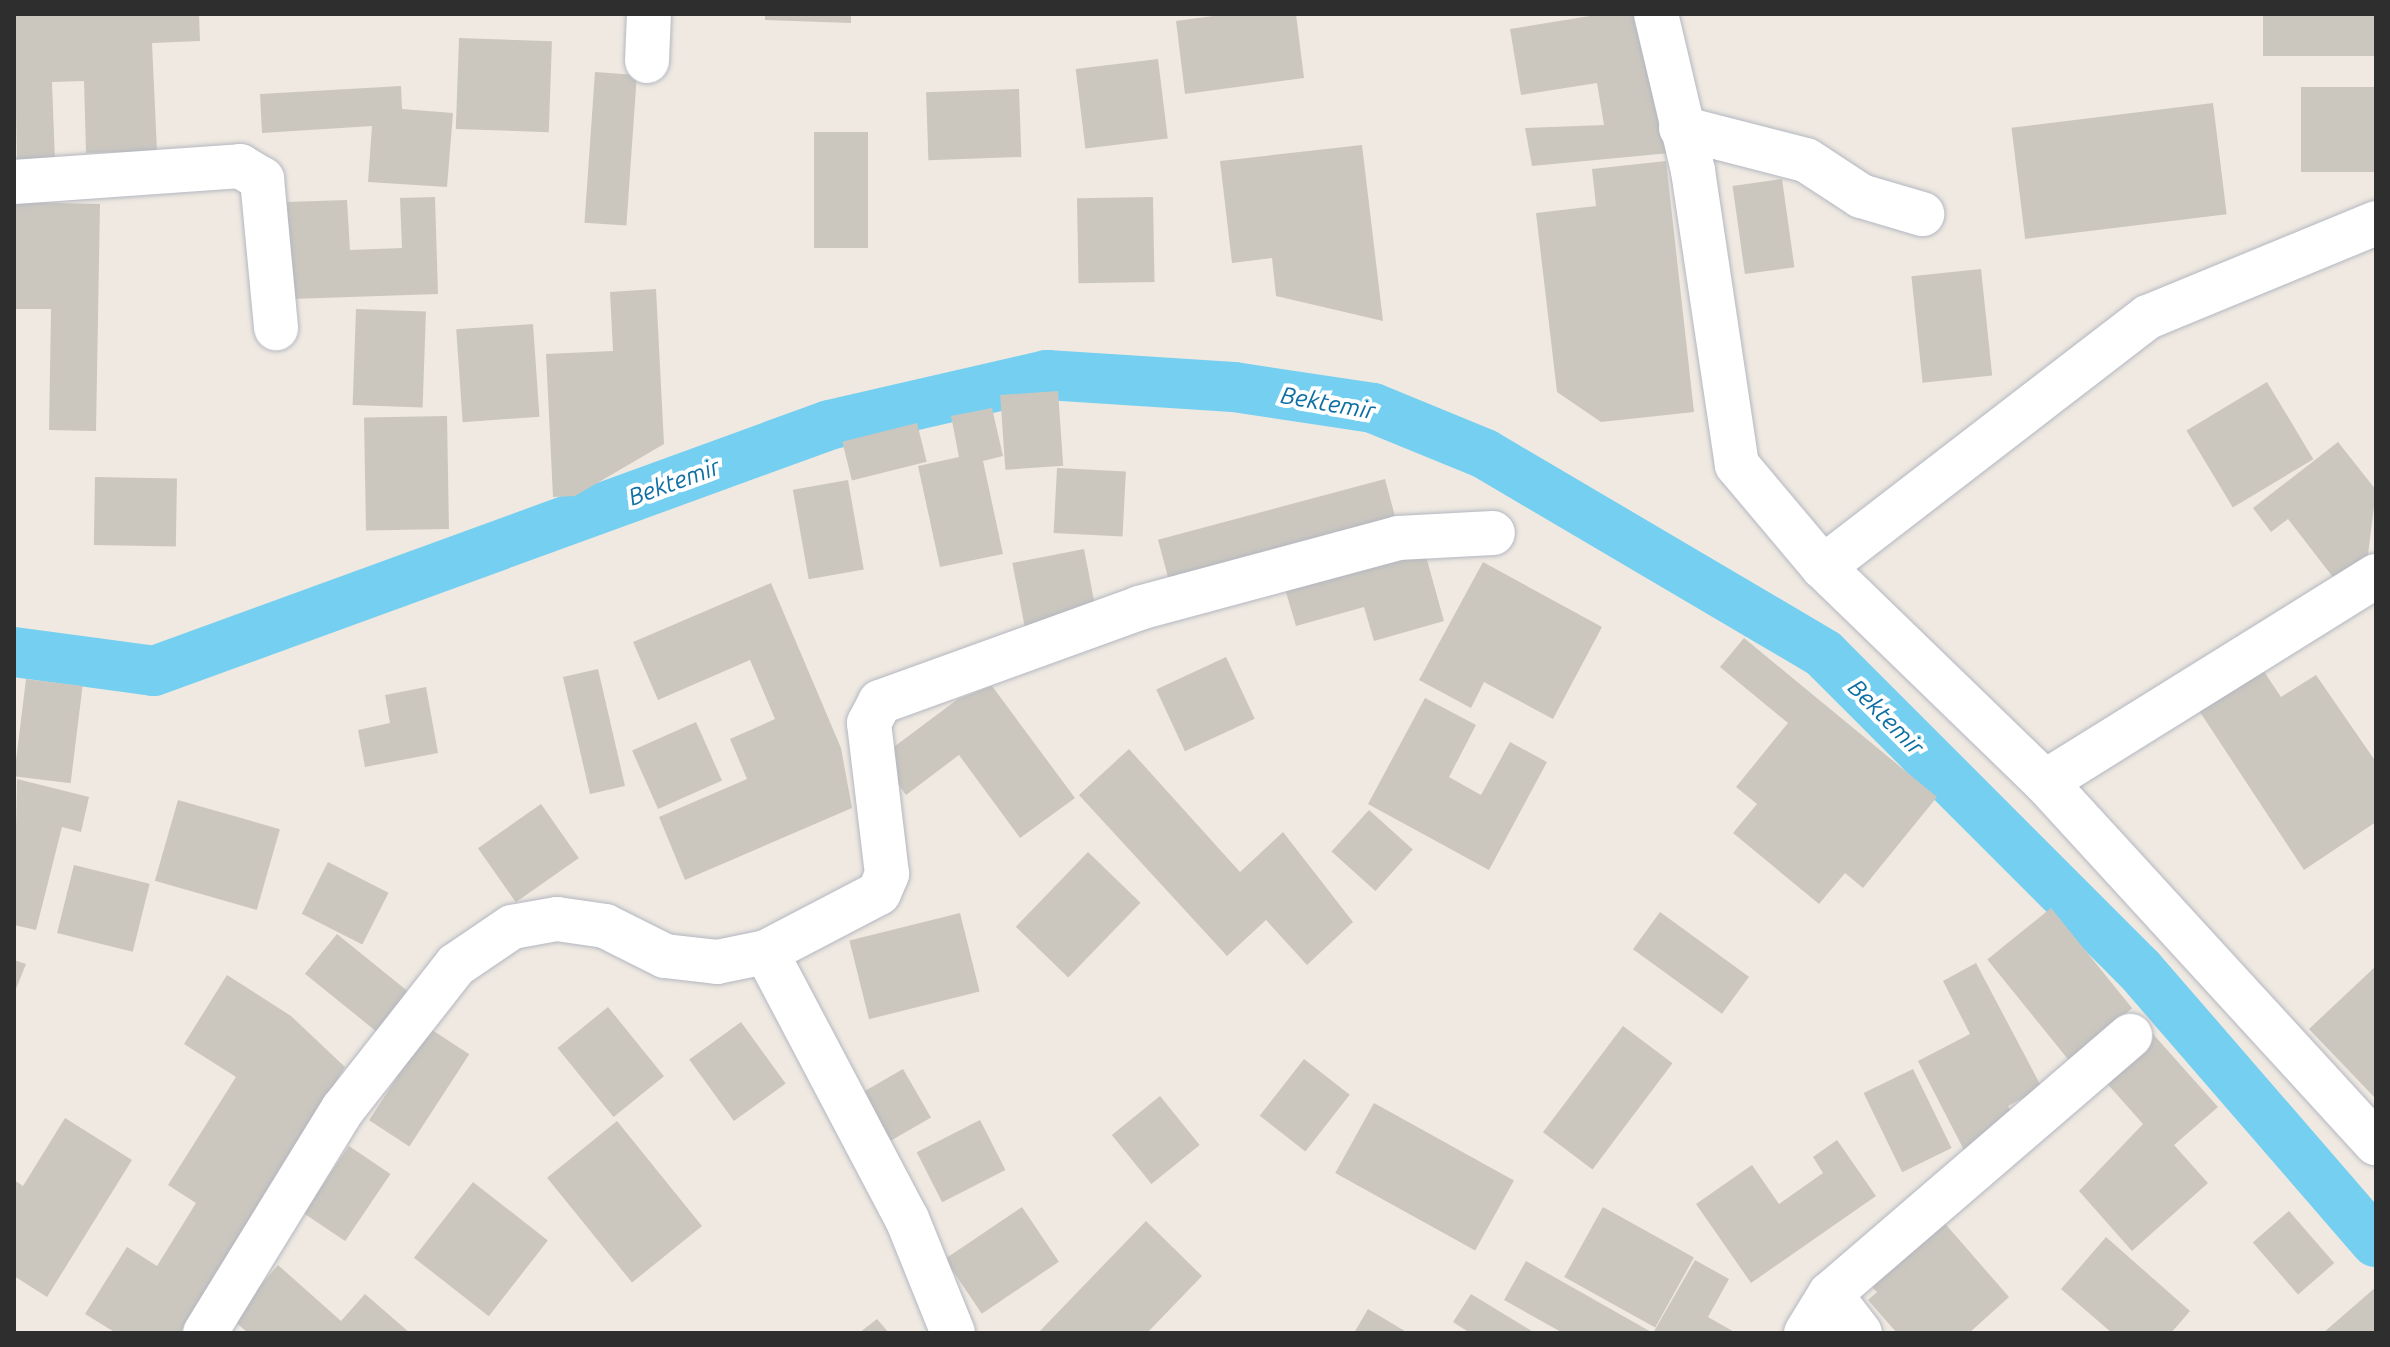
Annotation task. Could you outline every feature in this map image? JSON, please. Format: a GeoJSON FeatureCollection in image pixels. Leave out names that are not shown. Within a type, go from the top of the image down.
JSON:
{"type":"FeatureCollection","features":[{"type":"Feature","properties":{"kind":"street"},"geometry":{"type":"LineString","coordinates":[[647,61],[649,14]]}},
{"type":"Feature","properties":{"kind":"street"},"geometry":{"type":"LineString","coordinates":[[1656,14],[1681,128],[1737,465],[1823,567],[2045,782],[2376,1143]]}},
{"type":"Feature","properties":{"kind":"street"},"geometry":{"type":"LineString","coordinates":[[1681,128],[1806,160],[1861,196],[1922,214]]}},
{"type":"Feature","properties":{"kind":"street"},"geometry":{"type":"LineString","coordinates":[[14,182],[240,166],[262,179],[276,328]]}},
{"type":"Feature","properties":{"kind":"street"},"geometry":{"type":"LineString","coordinates":[[1823,567],[2148,317],[2376,223]]}},
{"type":"Feature","properties":{"kind":"street"},"geometry":{"type":"LineString","coordinates":[[205,1333],[343,1109],[456,965],[512,927],[557,919],[605,926],[665,956],[717,962],[766,952],[879,893],[887,874],[869,723],[880,702],[1139,608],[1398,538],[1493,533]]}},
{"type":"Feature","properties":{"kind":"street"},"geometry":{"type":"LineString","coordinates":[[2045,782],[2376,576]]}},
{"type":"Feature","properties":{"kind":"street"},"geometry":{"type":"LineString","coordinates":[[766,952],[907,1219],[953,1333]]}},
{"type":"Feature","properties":{"kind":"street"},"geometry":{"type":"LineString","coordinates":[[1806,1333],[1830,1294],[2130,1036]]}},
{"type":"Feature","properties":{"kind":"street"},"geometry":{"type":"LineString","coordinates":[[1830,1294],[1860,1333]]}},
{"type":"Feature","properties":{"kind":"building"},"geometry":{"type":"Polygon","coordinates":[[[14,14],[199,14],[200,41],[152,43],[157,151],[86,153],[84,81],[52,82],[55,162],[17,162],[14,14]]]}},
{"type":"Feature","properties":{"kind":"building"},"geometry":{"type":"Polygon","coordinates":[[[765,14],[851,14],[851,23],[765,20],[765,14]]]}},
{"type":"Feature","properties":{"kind":"building"},"geometry":{"type":"Polygon","coordinates":[[[1228,14],[1296,14],[1304,78],[1185,94],[1176,21],[1228,14]]]}},
{"type":"Feature","properties":{"kind":"building"},"geometry":{"type":"Polygon","coordinates":[[[1602,14],[1647,14],[1670,153],[1532,166],[1525,128],[1604,125],[1597,83],[1521,95],[1510,29],[1602,14]]]}},
{"type":"Feature","properties":{"kind":"building"},"geometry":{"type":"Polygon","coordinates":[[[2263,14],[2376,14],[2376,56],[2263,56],[2263,14]]]}},
{"type":"Feature","properties":{"kind":"building"},"geometry":{"type":"Polygon","coordinates":[[[459,38],[552,41],[549,132],[456,129],[459,38]]]}},
{"type":"Feature","properties":{"kind":"building"},"geometry":{"type":"Polygon","coordinates":[[[1158,59],[1168,138],[1085,149],[1076,69],[1158,59]]]}},
{"type":"Feature","properties":{"kind":"building"},"geometry":{"type":"Polygon","coordinates":[[[595,72],[637,75],[626,226],[584,223],[595,72]]]}},
{"type":"Feature","properties":{"kind":"building"},"geometry":{"type":"Polygon","coordinates":[[[401,86],[402,109],[453,113],[447,187],[368,182],[372,126],[262,133],[260,94],[401,86]]]}},
{"type":"Feature","properties":{"kind":"building"},"geometry":{"type":"Polygon","coordinates":[[[2301,87],[2376,87],[2376,172],[2301,172],[2301,87]]]}},
{"type":"Feature","properties":{"kind":"building"},"geometry":{"type":"Polygon","coordinates":[[[1019,89],[1021,157],[928,160],[926,92],[1019,89]]]}},
{"type":"Feature","properties":{"kind":"building"},"geometry":{"type":"Polygon","coordinates":[[[2213,103],[2227,214],[2025,239],[2012,128],[2213,103]]]}},
{"type":"Feature","properties":{"kind":"building"},"geometry":{"type":"Polygon","coordinates":[[[814,132],[868,132],[868,248],[814,248],[814,132]]]}},
{"type":"Feature","properties":{"kind":"building"},"geometry":{"type":"Polygon","coordinates":[[[1362,145],[1383,321],[1276,296],[1272,258],[1232,263],[1220,161],[1362,145]]]}},
{"type":"Feature","properties":{"kind":"building"},"geometry":{"type":"Polygon","coordinates":[[[1666,161],[1694,412],[1601,422],[1557,392],[1536,213],[1596,206],[1592,169],[1666,161]]]}},
{"type":"Feature","properties":{"kind":"building"},"geometry":{"type":"Polygon","coordinates":[[[1782,179],[1794,267],[1745,274],[1732,186],[1782,179]]]}},
{"type":"Feature","properties":{"kind":"building"},"geometry":{"type":"Polygon","coordinates":[[[435,197],[438,294],[291,299],[287,202],[347,200],[350,250],[402,248],[400,198],[435,197]]]}},
{"type":"Feature","properties":{"kind":"building"},"geometry":{"type":"Polygon","coordinates":[[[1153,197],[1154,282],[1078,283],[1077,198],[1153,197]]]}},
{"type":"Feature","properties":{"kind":"building"},"geometry":{"type":"Polygon","coordinates":[[[14,202],[100,204],[96,431],[49,430],[51,309],[14,309],[14,202]]]}},
{"type":"Feature","properties":{"kind":"building"},"geometry":{"type":"Polygon","coordinates":[[[1981,269],[1992,375],[1923,383],[1911,276],[1981,269]]]}},
{"type":"Feature","properties":{"kind":"building"},"geometry":{"type":"Polygon","coordinates":[[[656,289],[664,444],[575,496],[553,497],[546,354],[613,351],[610,292],[656,289]]]}},
{"type":"Feature","properties":{"kind":"building"},"geometry":{"type":"Polygon","coordinates":[[[356,309],[426,311],[423,407],[353,405],[356,309]]]}},
{"type":"Feature","properties":{"kind":"building"},"geometry":{"type":"Polygon","coordinates":[[[533,324],[539,417],[463,422],[456,329],[533,324]]]}},
{"type":"Feature","properties":{"kind":"building"},"geometry":{"type":"Polygon","coordinates":[[[2267,382],[2313,459],[2233,508],[2186,430],[2267,382]]]}},
{"type":"Feature","properties":{"kind":"building"},"geometry":{"type":"Polygon","coordinates":[[[1058,391],[1063,466],[1005,470],[1000,395],[1058,391]]]}},
{"type":"Feature","properties":{"kind":"building"},"geometry":{"type":"Polygon","coordinates":[[[992,408],[1003,456],[983,461],[1003,554],[940,567],[918,466],[959,457],[951,416],[992,408]]]}},
{"type":"Feature","properties":{"kind":"building"},"geometry":{"type":"Polygon","coordinates":[[[447,416],[449,529],[366,530],[364,417],[447,416]]]}},
{"type":"Feature","properties":{"kind":"building"},"geometry":{"type":"Polygon","coordinates":[[[917,423],[927,462],[852,480],[842,442],[917,423]]]}},
{"type":"Feature","properties":{"kind":"building"},"geometry":{"type":"Polygon","coordinates":[[[2338,442],[2376,490],[2367,563],[2339,585],[2288,519],[2271,532],[2253,508],[2338,442]]]}},
{"type":"Feature","properties":{"kind":"building"},"geometry":{"type":"Polygon","coordinates":[[[1057,468],[1126,472],[1123,537],[1054,533],[1057,468]]]}},
{"type":"Feature","properties":{"kind":"building"},"geometry":{"type":"Polygon","coordinates":[[[95,477],[177,478],[176,546],[94,545],[95,477]]]}},
{"type":"Feature","properties":{"kind":"building"},"geometry":{"type":"Polygon","coordinates":[[[1385,479],[1397,524],[1170,585],[1158,540],[1385,479]]]}},
{"type":"Feature","properties":{"kind":"building"},"geometry":{"type":"Polygon","coordinates":[[[848,480],[864,570],[809,579],[793,490],[848,480]]]}},
{"type":"Feature","properties":{"kind":"building"},"geometry":{"type":"Polygon","coordinates":[[[1084,549],[1097,615],[1025,629],[1012,563],[1084,549]]]}},
{"type":"Feature","properties":{"kind":"building"},"geometry":{"type":"Polygon","coordinates":[[[1424,549],[1444,621],[1374,641],[1364,607],[1296,626],[1285,589],[1424,549]]]}},
{"type":"Feature","properties":{"kind":"building"},"geometry":{"type":"Polygon","coordinates":[[[1483,562],[1602,627],[1553,719],[1484,682],[1471,708],[1419,680],[1483,562]]]}},
{"type":"Feature","properties":{"kind":"building"},"geometry":{"type":"Polygon","coordinates":[[[771,583],[841,748],[852,808],[685,880],[659,817],[747,779],[730,739],[775,719],[750,660],[658,700],[633,642],[771,583]]]}},
{"type":"Feature","properties":{"kind":"building"},"geometry":{"type":"Polygon","coordinates":[[[1744,638],[1937,797],[1863,888],[1845,873],[1819,904],[1733,833],[1757,804],[1736,787],[1788,723],[1720,667],[1744,638]]]}},
{"type":"Feature","properties":{"kind":"building"},"geometry":{"type":"Polygon","coordinates":[[[1226,657],[1255,719],[1185,751],[1156,690],[1226,657]]]}},
{"type":"Feature","properties":{"kind":"building"},"geometry":{"type":"Polygon","coordinates":[[[2259,664],[2281,697],[2316,675],[2376,762],[2376,822],[2304,870],[2196,706],[2259,664]]]}},
{"type":"Feature","properties":{"kind":"building"},"geometry":{"type":"Polygon","coordinates":[[[598,669],[625,786],[590,794],[563,677],[598,669]]]}},
{"type":"Feature","properties":{"kind":"building"},"geometry":{"type":"Polygon","coordinates":[[[26,679],[83,686],[71,783],[14,776],[26,679]]]}},
{"type":"Feature","properties":{"kind":"building"},"geometry":{"type":"Polygon","coordinates":[[[992,686],[1075,798],[1020,838],[959,755],[906,795],[879,758],[958,699],[992,686]]]}},
{"type":"Feature","properties":{"kind":"building"},"geometry":{"type":"Polygon","coordinates":[[[426,687],[438,753],[365,767],[358,730],[390,723],[385,695],[426,687]]]}},
{"type":"Feature","properties":{"kind":"building"},"geometry":{"type":"Polygon","coordinates":[[[1425,698],[1476,725],[1449,777],[1481,795],[1510,742],[1547,762],[1489,870],[1368,804],[1425,698]]]}},
{"type":"Feature","properties":{"kind":"building"},"geometry":{"type":"Polygon","coordinates":[[[696,722],[722,780],[658,809],[632,750],[696,722]]]}},
{"type":"Feature","properties":{"kind":"building"},"geometry":{"type":"Polygon","coordinates":[[[1129,749],[1240,872],[1283,832],[1353,922],[1307,965],[1266,920],[1227,956],[1079,795],[1129,749]]]}},
{"type":"Feature","properties":{"kind":"building"},"geometry":{"type":"Polygon","coordinates":[[[17,779],[89,797],[81,832],[62,827],[36,930],[14,925],[17,779]]]}},
{"type":"Feature","properties":{"kind":"building"},"geometry":{"type":"Polygon","coordinates":[[[178,800],[280,829],[257,910],[155,881],[178,800]]]}},
{"type":"Feature","properties":{"kind":"building"},"geometry":{"type":"Polygon","coordinates":[[[541,804],[579,858],[516,902],[478,848],[541,804]]]}},
{"type":"Feature","properties":{"kind":"building"},"geometry":{"type":"Polygon","coordinates":[[[1369,810],[1413,849],[1375,891],[1332,852],[1369,810]]]}},
{"type":"Feature","properties":{"kind":"building"},"geometry":{"type":"Polygon","coordinates":[[[1088,852],[1141,903],[1068,978],[1016,927],[1088,852]]]}},
{"type":"Feature","properties":{"kind":"building"},"geometry":{"type":"Polygon","coordinates":[[[328,862],[389,893],[362,945],[302,914],[328,862]]]}},
{"type":"Feature","properties":{"kind":"building"},"geometry":{"type":"Polygon","coordinates":[[[74,865],[150,884],[133,952],[57,933],[74,865]]]}},
{"type":"Feature","properties":{"kind":"building"},"geometry":{"type":"Polygon","coordinates":[[[2051,908],[2132,1008],[2068,1060],[1987,960],[2051,908]]]}},
{"type":"Feature","properties":{"kind":"building"},"geometry":{"type":"Polygon","coordinates":[[[1660,912],[1749,977],[1722,1014],[1633,949],[1660,912]]]}},
{"type":"Feature","properties":{"kind":"building"},"geometry":{"type":"Polygon","coordinates":[[[960,913],[980,992],[869,1019],[849,941],[960,913]]]}},
{"type":"Feature","properties":{"kind":"building"},"geometry":{"type":"Polygon","coordinates":[[[337,934],[409,993],[377,1032],[305,974],[337,934]]]}},
{"type":"Feature","properties":{"kind":"building"},"geometry":{"type":"Polygon","coordinates":[[[14,960],[26,964],[14,994],[14,960]]]}},
{"type":"Feature","properties":{"kind":"building"},"geometry":{"type":"Polygon","coordinates":[[[1976,963],[2042,1088],[2008,1106],[2019,1126],[1966,1154],[1918,1061],[1970,1034],[1943,981],[1976,963]]]}},
{"type":"Feature","properties":{"kind":"building"},"geometry":{"type":"Polygon","coordinates":[[[2376,966],[2376,1099],[2309,1029],[2376,966]]]}},
{"type":"Feature","properties":{"kind":"building"},"geometry":{"type":"Polygon","coordinates":[[[227,975],[291,1016],[345,1067],[180,1333],[116,1333],[85,1314],[127,1247],[157,1266],[196,1203],[168,1185],[236,1077],[184,1044],[227,975]]]}},
{"type":"Feature","properties":{"kind":"building"},"geometry":{"type":"Polygon","coordinates":[[[608,1007],[664,1076],[613,1117],[557,1048],[608,1007]]]}},
{"type":"Feature","properties":{"kind":"building"},"geometry":{"type":"Polygon","coordinates":[[[741,1022],[786,1083],[734,1121],[689,1060],[741,1022]]]}},
{"type":"Feature","properties":{"kind":"building"},"geometry":{"type":"Polygon","coordinates":[[[1623,1026],[1673,1063],[1592,1170],[1543,1132],[1623,1026]]]}},
{"type":"Feature","properties":{"kind":"building"},"geometry":{"type":"Polygon","coordinates":[[[429,1028],[469,1054],[409,1146],[369,1120],[429,1028]]]}},
{"type":"Feature","properties":{"kind":"building"},"geometry":{"type":"Polygon","coordinates":[[[2153,1034],[2218,1107],[2174,1145],[2208,1183],[2132,1251],[2079,1191],[2143,1124],[2103,1079],[2153,1034]]]}},
{"type":"Feature","properties":{"kind":"building"},"geometry":{"type":"Polygon","coordinates":[[[1304,1059],[1350,1095],[1305,1151],[1260,1116],[1304,1059]]]}},
{"type":"Feature","properties":{"kind":"building"},"geometry":{"type":"Polygon","coordinates":[[[903,1069],[931,1117],[881,1146],[853,1098],[903,1069]]]}},
{"type":"Feature","properties":{"kind":"building"},"geometry":{"type":"Polygon","coordinates":[[[1913,1069],[1952,1148],[1902,1172],[1864,1093],[1913,1069]]]}},
{"type":"Feature","properties":{"kind":"building"},"geometry":{"type":"Polygon","coordinates":[[[1160,1096],[1200,1145],[1151,1184],[1112,1135],[1160,1096]]]}},
{"type":"Feature","properties":{"kind":"building"},"geometry":{"type":"Polygon","coordinates":[[[1374,1103],[1514,1181],[1475,1251],[1335,1173],[1374,1103]]]}},
{"type":"Feature","properties":{"kind":"building"},"geometry":{"type":"Polygon","coordinates":[[[65,1118],[132,1160],[47,1297],[14,1276],[14,1180],[23,1186],[65,1118]]]}},
{"type":"Feature","properties":{"kind":"building"},"geometry":{"type":"Polygon","coordinates":[[[980,1120],[1005,1170],[942,1202],[917,1152],[980,1120]]]}},
{"type":"Feature","properties":{"kind":"building"},"geometry":{"type":"Polygon","coordinates":[[[617,1121],[702,1226],[632,1283],[547,1178],[617,1121]]]}},
{"type":"Feature","properties":{"kind":"building"},"geometry":{"type":"Polygon","coordinates":[[[1837,1140],[1876,1196],[1751,1283],[1696,1204],[1752,1165],[1779,1204],[1823,1173],[1813,1157],[1837,1140]]]}},
{"type":"Feature","properties":{"kind":"building"},"geometry":{"type":"Polygon","coordinates":[[[349,1146],[390,1174],[345,1241],[304,1213],[349,1146]]]}},
{"type":"Feature","properties":{"kind":"building"},"geometry":{"type":"Polygon","coordinates":[[[473,1182],[548,1240],[489,1316],[414,1258],[473,1182]]]}},
{"type":"Feature","properties":{"kind":"building"},"geometry":{"type":"Polygon","coordinates":[[[1022,1207],[1059,1262],[982,1314],[945,1259],[1022,1207]]]}},
{"type":"Feature","properties":{"kind":"building"},"geometry":{"type":"Polygon","coordinates":[[[1603,1207],[1694,1257],[1655,1327],[1564,1277],[1603,1207]]]}},
{"type":"Feature","properties":{"kind":"building"},"geometry":{"type":"Polygon","coordinates":[[[2289,1211],[2334,1263],[2298,1295],[2253,1242],[2289,1211]]]}},
{"type":"Feature","properties":{"kind":"building"},"geometry":{"type":"Polygon","coordinates":[[[1941,1219],[2009,1297],[1969,1333],[1897,1333],[1868,1300],[1877,1292],[1868,1283],[1941,1219]]]}},
{"type":"Feature","properties":{"kind":"building"},"geometry":{"type":"Polygon","coordinates":[[[1146,1221],[1202,1276],[1147,1333],[1038,1333],[1146,1221]]]}},
{"type":"Feature","properties":{"kind":"building"},"geometry":{"type":"Polygon","coordinates":[[[2106,1237],[2190,1311],[2171,1333],[2112,1333],[2061,1289],[2106,1237]]]}},
{"type":"Feature","properties":{"kind":"building"},"geometry":{"type":"Polygon","coordinates":[[[1695,1260],[1729,1279],[1708,1317],[1736,1333],[1653,1333],[1695,1260]]]}},
{"type":"Feature","properties":{"kind":"building"},"geometry":{"type":"Polygon","coordinates":[[[1526,1261],[1653,1333],[1563,1333],[1504,1300],[1526,1261]]]}},
{"type":"Feature","properties":{"kind":"building"},"geometry":{"type":"Polygon","coordinates":[[[278,1265],[341,1321],[365,1294],[410,1333],[248,1333],[232,1319],[278,1265]]]}},
{"type":"Feature","properties":{"kind":"building"},"geometry":{"type":"Polygon","coordinates":[[[2376,1287],[2376,1333],[2323,1333],[2376,1287]]]}},
{"type":"Feature","properties":{"kind":"building"},"geometry":{"type":"Polygon","coordinates":[[[1471,1294],[1535,1333],[1470,1333],[1453,1322],[1471,1294]]]}},
{"type":"Feature","properties":{"kind":"building"},"geometry":{"type":"Polygon","coordinates":[[[1368,1309],[1408,1333],[1354,1333],[1368,1309]]]}},
{"type":"Feature","properties":{"kind":"building"},"geometry":{"type":"Polygon","coordinates":[[[877,1319],[889,1333],[859,1333],[877,1319]]]}},
{"type":"Feature","properties":{"kind":"waterway","name":"Bektemir"},"geometry":{"type":"LineString","coordinates":[[14,652],[154,671],[829,425],[1047,375],[1234,387],[1373,408],[1485,454],[1824,654],[2140,970],[2376,1242]]}}]}
